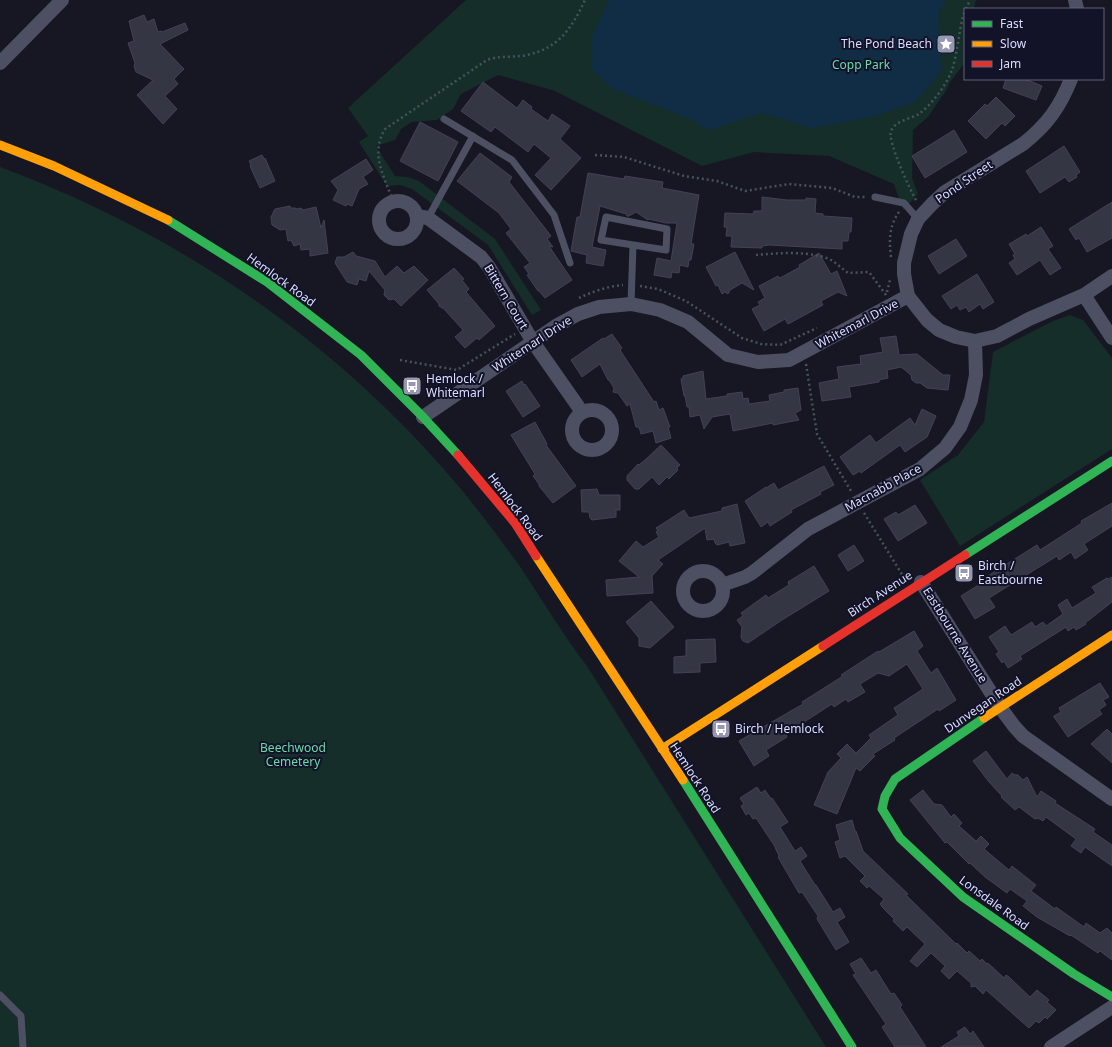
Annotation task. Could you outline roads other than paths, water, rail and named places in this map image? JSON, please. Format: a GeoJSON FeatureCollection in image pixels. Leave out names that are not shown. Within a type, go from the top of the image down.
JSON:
{"type":"FeatureCollection","features":[{"type":"Feature","properties":{"kind":"main road","name":"Hemlock Road"},"geometry":{"type":"LineString","coordinates":[[0,145],[54,166],[169,221],[267,282],[360,355],[423,416],[470,468],[514,523],[662,749],[852,1047]]}},
{"type":"Feature","properties":{"kind":"main road","name":"Birch Avenue"},"geometry":{"type":"LineString","coordinates":[[662,749],[1112,461]]}},
{"type":"Feature","properties":{"kind":"main road","name":"Dunvegan Road"},"geometry":{"type":"LineString","coordinates":[[883,807],[884,796],[895,779],[1000,707],[1112,635]]}},
{"type":"Feature","properties":{"kind":"main road","name":"Lonsdale Road"},"geometry":{"type":"LineString","coordinates":[[883,807],[882,808],[889,822],[900,838],[962,897],[1074,974],[1112,997]]}},
{"type":"Feature","properties":{"kind":"street"},"geometry":{"type":"LineString","coordinates":[[0,63],[62,0]]}},
{"type":"Feature","properties":{"kind":"street","name":"Pond Street"},"geometry":{"type":"LineString","coordinates":[[1071,80],[1061,103],[1043,127],[1023,144],[945,192],[921,216],[911,234],[904,263],[904,274],[908,296],[927,320],[939,330],[956,337],[975,340],[997,336],[1029,319],[1084,295],[1112,276]]}},
{"type":"Feature","properties":{"kind":"street","name":"Bittern Court"},"geometry":{"type":"LineString","coordinates":[[423,217],[412,234],[400,239],[388,237],[380,227],[379,220],[383,208],[393,201],[406,202],[423,217],[481,257],[489,267],[533,342],[582,412]]}},
{"type":"Feature","properties":{"kind":"street"},"geometry":{"type":"LineString","coordinates":[[1084,295],[1112,338]]}},
{"type":"Feature","properties":{"kind":"street","name":"Whitemarl Drive"},"geometry":{"type":"LineString","coordinates":[[423,416],[556,326],[578,314],[599,307],[631,304],[660,310],[688,322],[728,355],[758,362],[789,360],[908,296]]}},
{"type":"Feature","properties":{"kind":"street","name":"Macnabb Place"},"geometry":{"type":"LineString","coordinates":[[722,585],[752,573],[808,529],[920,469],[945,448],[960,427],[971,400],[976,375],[975,340]]}},
{"type":"Feature","properties":{"kind":"street","name":"Eastbourne Avenue"},"geometry":{"type":"LineString","coordinates":[[916,586],[1000,707],[1023,736],[1112,799]]}},
{"type":"Feature","properties":{"kind":"street"},"geometry":{"type":"LineString","coordinates":[[1051,1047],[1112,1007]]}},
{"type":"Feature","properties":{"kind":"lane"},"geometry":{"type":"LineString","coordinates":[[444,119],[512,160],[554,215],[570,263]]}},
{"type":"Feature","properties":{"kind":"lane"},"geometry":{"type":"LineString","coordinates":[[423,217],[473,136]]}},
{"type":"Feature","properties":{"kind":"lane"},"geometry":{"type":"LineString","coordinates":[[875,197],[904,203],[921,216]]}},
{"type":"Feature","properties":{"kind":"lane"},"geometry":{"type":"LineString","coordinates":[[606,217],[668,229],[666,250],[633,245],[601,240],[606,217]]}},
{"type":"Feature","properties":{"kind":"lane"},"geometry":{"type":"LineString","coordinates":[[631,304],[633,245]]}},
{"type":"Feature","properties":{"kind":"lane"},"geometry":{"type":"LineString","coordinates":[[0,995],[21,1016],[23,1047]]}},
{"type":"Feature","properties":{"kind":"water","name":"Copp Park"},"geometry":{"type":"Polygon","coordinates":[[[609,0],[946,0],[938,13],[941,72],[915,102],[876,116],[812,128],[762,113],[708,130],[690,119],[611,88],[591,68],[592,37],[609,0]]]}},
{"type":"Feature","properties":{"kind":"place","name":"The Pond Beach"},"geometry":{"type":"Point","coordinates":[946,44]}},
{"type":"Feature","properties":{"kind":"place","name":"Hemlock / Whitemarl"},"geometry":{"type":"Point","coordinates":[412,386]}},
{"type":"Feature","properties":{"kind":"place","name":"Birch / Eastbourne"},"geometry":{"type":"Point","coordinates":[964,573]}},
{"type":"Feature","properties":{"kind":"place","name":"Birch / Hemlock"},"geometry":{"type":"Point","coordinates":[721,729]}},
{"type":"Feature","properties":{"kind":"park label","name":"Beechwood Cemetery"},"geometry":{"type":"Point","coordinates":[293,755]}}]}
